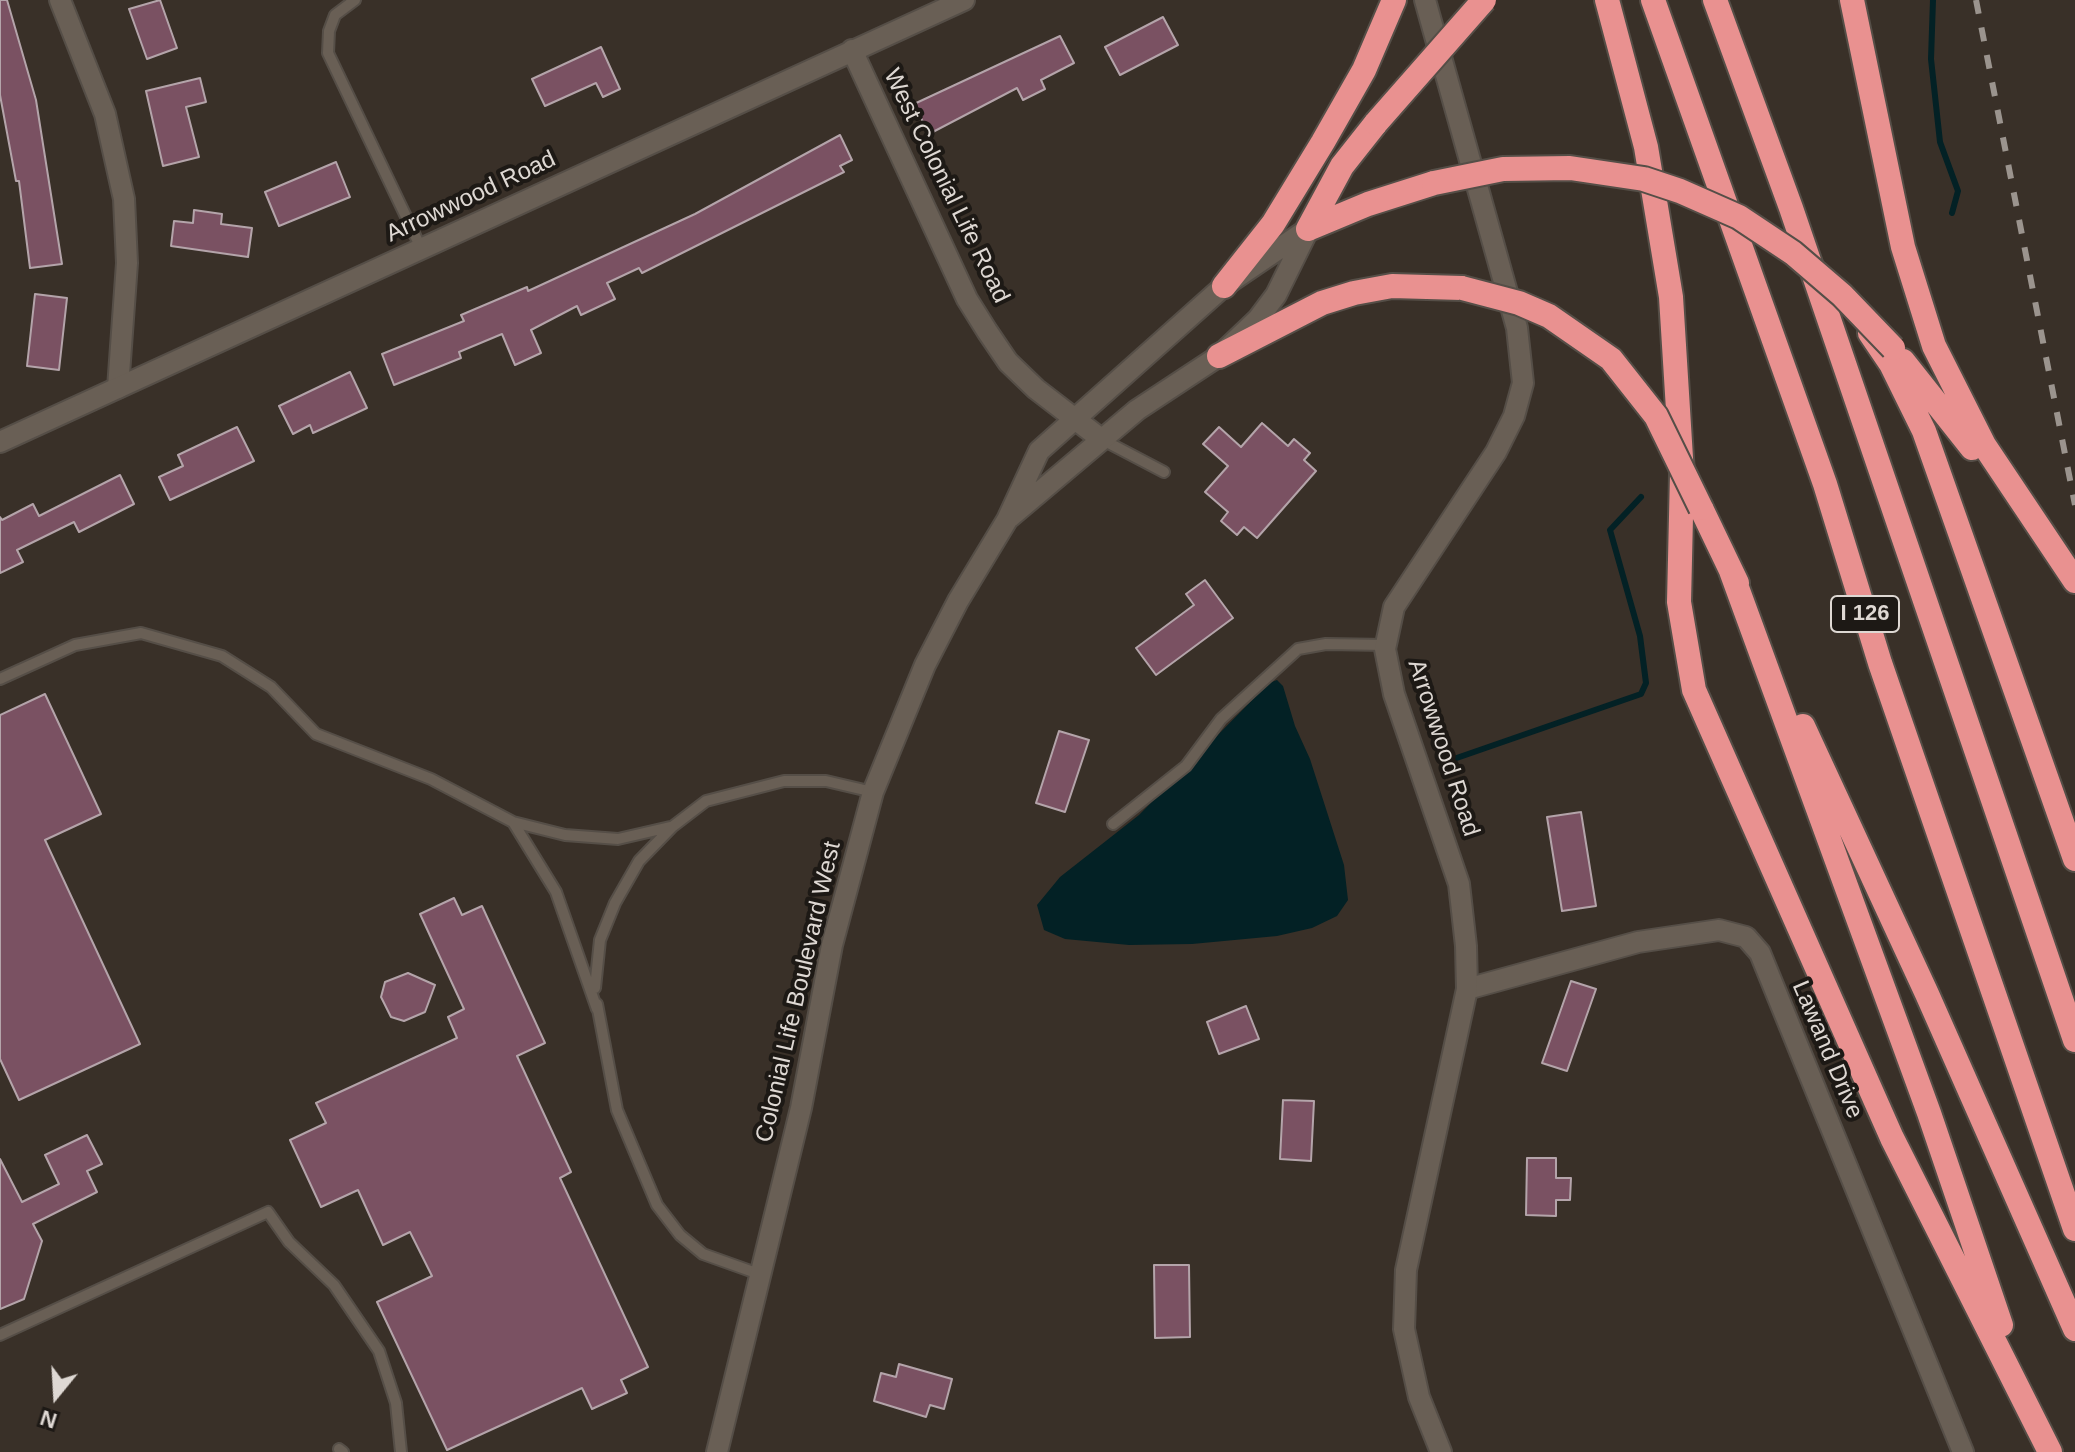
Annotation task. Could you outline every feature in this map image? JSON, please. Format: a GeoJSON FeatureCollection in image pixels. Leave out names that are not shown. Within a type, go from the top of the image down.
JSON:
{"type":"FeatureCollection","features":[{"type":"Feature","properties":{"kind":"highway"},"geometry":{"type":"LineString","coordinates":[[1224,286],[1273,224],[1339,115],[1364,70],[1394,0]]}},
{"type":"Feature","properties":{"kind":"highway"},"geometry":{"type":"LineString","coordinates":[[1308,229],[1342,166],[1484,0]]}},
{"type":"Feature","properties":{"kind":"highway"},"geometry":{"type":"LineString","coordinates":[[1607,0],[1646,147],[1671,297],[1682,474],[1679,602],[1686,658],[1700,709],[1892,1138],[2050,1452]]}},
{"type":"Feature","properties":{"kind":"highway","name":"I 126"},"geometry":{"type":"LineString","coordinates":[[1653,0],[1825,484],[1885,678],[2075,1229]]}},
{"type":"Feature","properties":{"kind":"highway","name":"I 126"},"geometry":{"type":"LineString","coordinates":[[1715,0],[1791,208],[2075,1040]]}},
{"type":"Feature","properties":{"kind":"highway"},"geometry":{"type":"LineString","coordinates":[[1852,0],[1910,277],[1943,366],[1980,448]]}},
{"type":"Feature","properties":{"kind":"highway"},"geometry":{"type":"LineString","coordinates":[[1308,229],[1368,204],[1434,183],[1503,169],[1608,172],[1644,179],[1739,217],[1793,253],[1842,295],[1893,348],[1980,448],[2075,581]]}},
{"type":"Feature","properties":{"kind":"highway"},"geometry":{"type":"LineString","coordinates":[[1219,356],[1322,303],[1392,286],[1462,288],[1519,303],[1549,316],[1611,359],[1656,416],[1701,508],[1927,994],[2075,1329]]}},
{"type":"Feature","properties":{"kind":"highway"},"geometry":{"type":"LineString","coordinates":[[1842,295],[1891,364],[1919,417],[2075,859]]}},
{"type":"Feature","properties":{"kind":"highway"},"geometry":{"type":"LineString","coordinates":[[1731,571],[1924,1099],[2038,1425]]}},
{"type":"Feature","properties":{"kind":"street"},"geometry":{"type":"LineString","coordinates":[[60,0],[105,114],[124,199],[127,263],[118,388]]}},
{"type":"Feature","properties":{"kind":"street","name":"Arrowwood Road"},"geometry":{"type":"LineString","coordinates":[[0,442],[964,0]]}},
{"type":"Feature","properties":{"kind":"street","name":"Arrowwood Road"},"geometry":{"type":"LineString","coordinates":[[1425,0],[1517,328],[1523,383],[1514,416],[1496,452],[1394,607],[1386,645],[1394,694],[1459,884],[1467,989],[1406,1270],[1404,1329],[1419,1397],[1441,1452]]}},
{"type":"Feature","properties":{"kind":"street","name":"West Colonial Life Road"},"geometry":{"type":"LineString","coordinates":[[852,50],[967,299],[1008,362],[1101,439]]}},
{"type":"Feature","properties":{"kind":"street","name":"Colonial Life Boulevard West"},"geometry":{"type":"LineString","coordinates":[[1007,520],[1101,439],[1175,383],[1219,356],[1258,319],[1276,295],[1308,229]]}},
{"type":"Feature","properties":{"kind":"street","name":"Colonial Life Boulevard West"},"geometry":{"type":"LineString","coordinates":[[717,1452],[801,1108],[832,945],[873,792],[925,665],[958,601],[1007,520],[1039,451],[1224,286],[1308,229]]}},
{"type":"Feature","properties":{"kind":"street","name":"Lawand Drive"},"geometry":{"type":"LineString","coordinates":[[1467,989],[1638,942],[1719,930],[1746,937],[1760,953],[1963,1452]]}},
{"type":"Feature","properties":{"kind":"lane"},"geometry":{"type":"LineString","coordinates":[[355,0],[335,15],[329,31],[328,53],[421,248]]}},
{"type":"Feature","properties":{"kind":"lane"},"geometry":{"type":"LineString","coordinates":[[1101,439],[1164,472]]}},
{"type":"Feature","properties":{"kind":"lane"},"geometry":{"type":"LineString","coordinates":[[0,679],[75,645],[141,633],[222,656],[271,687],[316,734],[431,779],[513,822],[565,835],[618,839],[672,827]]}},
{"type":"Feature","properties":{"kind":"lane"},"geometry":{"type":"LineString","coordinates":[[1113,824],[1186,766],[1221,719],[1298,649],[1326,644],[1386,645]]}},
{"type":"Feature","properties":{"kind":"lane"},"geometry":{"type":"LineString","coordinates":[[759,1274],[703,1254],[680,1235],[657,1205],[617,1110],[597,1009],[594,976],[600,940],[615,903],[639,861],[672,827],[706,801],[784,781],[826,781],[873,792]]}},
{"type":"Feature","properties":{"kind":"lane"},"geometry":{"type":"LineString","coordinates":[[513,822],[556,892],[597,1009]]}},
{"type":"Feature","properties":{"kind":"lane"},"geometry":{"type":"LineString","coordinates":[[0,1335],[268,1212],[289,1242],[334,1285],[379,1351],[396,1403],[401,1452]]}},
{"type":"Feature","properties":{"kind":"water"},"geometry":{"type":"Polygon","coordinates":[[[1277,680],[1283,686],[1295,726],[1310,759],[1344,865],[1348,900],[1337,916],[1312,928],[1277,936],[1192,944],[1129,945],[1065,939],[1044,930],[1037,905],[1060,877],[1139,815],[1269,683],[1277,680]]]}},
{"type":"Feature","properties":{"kind":"building"},"geometry":{"type":"Polygon","coordinates":[[[0,0],[7,0],[36,100],[62,264],[30,268],[19,181],[16,181],[0,95],[0,0]]]}},
{"type":"Feature","properties":{"kind":"building"},"geometry":{"type":"Polygon","coordinates":[[[160,0],[177,48],[147,59],[129,9],[160,0]]]}},
{"type":"Feature","properties":{"kind":"building"},"geometry":{"type":"Polygon","coordinates":[[[1163,17],[1178,45],[1120,75],[1105,47],[1163,17]]]}},
{"type":"Feature","properties":{"kind":"building"},"geometry":{"type":"Polygon","coordinates":[[[1060,36],[1074,63],[1041,80],[1045,89],[1023,100],[1017,88],[929,134],[914,104],[1060,36]]]}},
{"type":"Feature","properties":{"kind":"building"},"geometry":{"type":"Polygon","coordinates":[[[601,47],[620,89],[603,97],[596,83],[545,106],[532,79],[601,47]]]}},
{"type":"Feature","properties":{"kind":"building"},"geometry":{"type":"Polygon","coordinates":[[[200,78],[206,102],[186,107],[199,157],[163,166],[146,91],[200,78]]]}},
{"type":"Feature","properties":{"kind":"building"},"geometry":{"type":"Polygon","coordinates":[[[840,135],[852,160],[840,166],[844,172],[642,273],[639,268],[607,283],[615,299],[581,315],[577,306],[531,330],[541,353],[515,365],[502,334],[459,352],[461,358],[394,385],[382,354],[464,321],[461,315],[527,287],[528,291],[695,214],[840,135]]]}},
{"type":"Feature","properties":{"kind":"building"},"geometry":{"type":"Polygon","coordinates":[[[336,162],[350,197],[279,226],[265,192],[336,162]]]}},
{"type":"Feature","properties":{"kind":"building"},"geometry":{"type":"Polygon","coordinates":[[[194,210],[222,214],[221,224],[252,228],[248,257],[171,246],[174,221],[193,223],[194,210]]]}},
{"type":"Feature","properties":{"kind":"building"},"geometry":{"type":"Polygon","coordinates":[[[35,294],[67,298],[59,370],[27,366],[35,294]]]}},
{"type":"Feature","properties":{"kind":"building"},"geometry":{"type":"Polygon","coordinates":[[[350,372],[367,408],[313,433],[310,425],[293,434],[279,406],[350,372]]]}},
{"type":"Feature","properties":{"kind":"building"},"geometry":{"type":"Polygon","coordinates":[[[1262,423],[1288,446],[1294,439],[1310,453],[1304,460],[1316,471],[1257,538],[1244,527],[1237,535],[1221,521],[1228,512],[1205,492],[1228,466],[1203,444],[1219,427],[1241,447],[1262,423]]]}},
{"type":"Feature","properties":{"kind":"building"},"geometry":{"type":"Polygon","coordinates":[[[237,427],[254,461],[170,500],[159,477],[183,466],[178,455],[237,427]]]}},
{"type":"Feature","properties":{"kind":"building"},"geometry":{"type":"Polygon","coordinates":[[[120,475],[134,504],[79,532],[74,522],[17,550],[23,562],[0,573],[0,517],[2,520],[33,504],[39,516],[120,475]]]}},
{"type":"Feature","properties":{"kind":"building"},"geometry":{"type":"Polygon","coordinates":[[[1205,580],[1233,618],[1156,675],[1136,648],[1194,605],[1186,594],[1205,580]]]}},
{"type":"Feature","properties":{"kind":"building"},"geometry":{"type":"Polygon","coordinates":[[[45,694],[101,814],[45,840],[140,1044],[19,1100],[0,1059],[0,715],[45,694]]]}},
{"type":"Feature","properties":{"kind":"building"},"geometry":{"type":"Polygon","coordinates":[[[1059,731],[1089,740],[1065,812],[1036,803],[1059,731]]]}},
{"type":"Feature","properties":{"kind":"building"},"geometry":{"type":"Polygon","coordinates":[[[1581,812],[1596,906],[1562,911],[1547,817],[1581,812]]]}},
{"type":"Feature","properties":{"kind":"building"},"geometry":{"type":"Polygon","coordinates":[[[454,898],[462,915],[482,906],[545,1043],[517,1056],[571,1172],[560,1178],[648,1367],[621,1380],[627,1393],[592,1409],[582,1388],[447,1450],[377,1302],[432,1276],[410,1232],[383,1245],[358,1190],[321,1207],[290,1140],[326,1123],[316,1103],[457,1038],[448,1017],[464,1009],[420,914],[454,898]]]}},
{"type":"Feature","properties":{"kind":"building"},"geometry":{"type":"Polygon","coordinates":[[[408,973],[435,985],[425,1012],[404,1021],[391,1017],[381,997],[385,982],[408,973]]]}},
{"type":"Feature","properties":{"kind":"building"},"geometry":{"type":"Polygon","coordinates":[[[1571,981],[1596,989],[1567,1071],[1542,1063],[1571,981]]]}},
{"type":"Feature","properties":{"kind":"building"},"geometry":{"type":"Polygon","coordinates":[[[1246,1006],[1259,1039],[1219,1054],[1207,1022],[1246,1006]]]}},
{"type":"Feature","properties":{"kind":"building"},"geometry":{"type":"Polygon","coordinates":[[[1283,1100],[1314,1101],[1311,1161],[1280,1159],[1283,1100]]]}},
{"type":"Feature","properties":{"kind":"building"},"geometry":{"type":"Polygon","coordinates":[[[87,1135],[102,1164],[87,1171],[97,1192],[33,1224],[42,1241],[24,1299],[0,1309],[0,1159],[22,1202],[59,1184],[45,1155],[87,1135]]]}},
{"type":"Feature","properties":{"kind":"building"},"geometry":{"type":"Polygon","coordinates":[[[1527,1158],[1556,1158],[1556,1178],[1571,1178],[1570,1200],[1556,1200],[1556,1216],[1526,1215],[1527,1158]]]}},
{"type":"Feature","properties":{"kind":"building"},"geometry":{"type":"Polygon","coordinates":[[[1154,1265],[1189,1265],[1190,1337],[1155,1338],[1154,1265]]]}},
{"type":"Feature","properties":{"kind":"building"},"geometry":{"type":"Polygon","coordinates":[[[899,1364],[952,1379],[944,1409],[930,1405],[926,1417],[874,1401],[881,1373],[896,1377],[899,1364]]]}},
{"type":"Feature","properties":{"kind":"waterway"},"geometry":{"type":"LineString","coordinates":[[1933,0],[1931,59],[1940,142],[1958,191],[1952,213]]}},
{"type":"Feature","properties":{"kind":"waterway"},"geometry":{"type":"LineString","coordinates":[[1448,761],[1641,694],[1646,683],[1640,636],[1610,530],[1641,497]]}},
{"type":"Feature","properties":{"kind":"railway"},"geometry":{"type":"LineString","coordinates":[[1976,0],[2075,505]]}}]}
